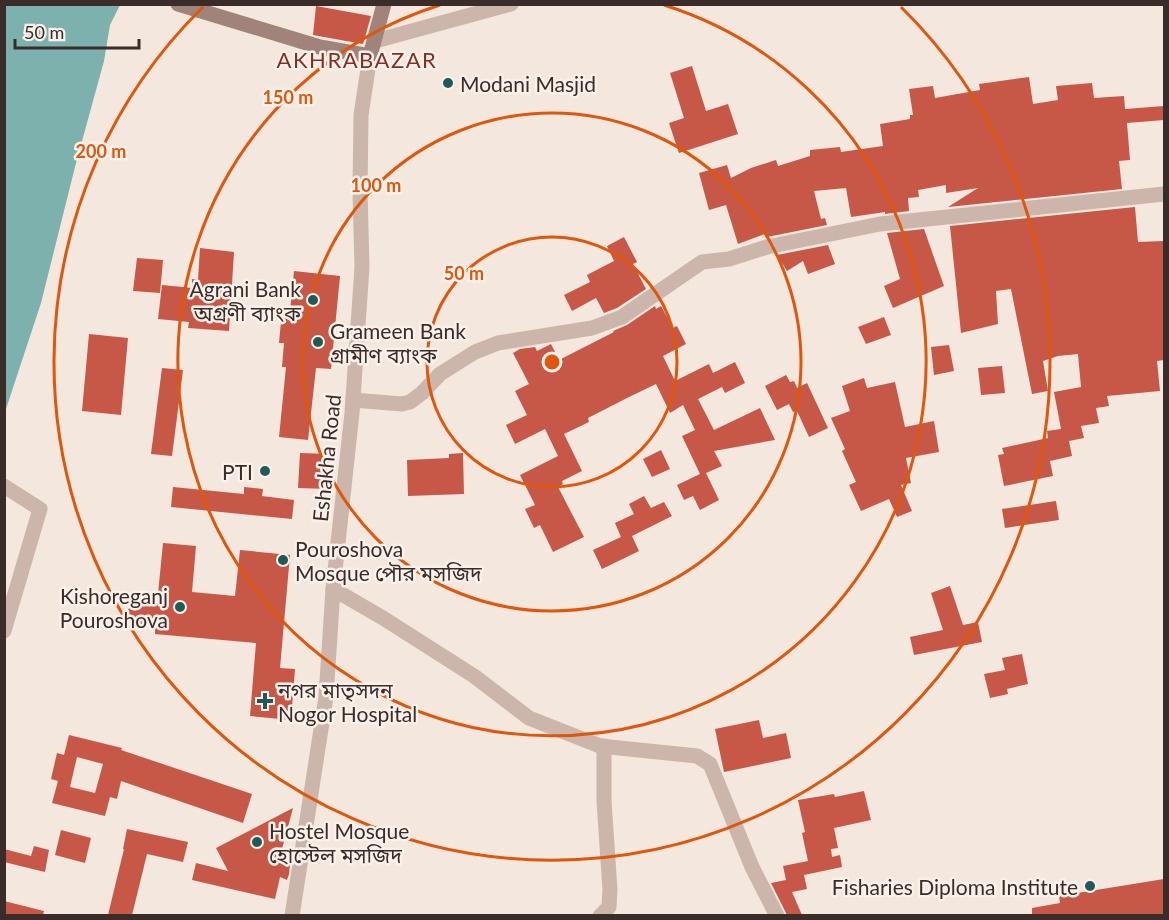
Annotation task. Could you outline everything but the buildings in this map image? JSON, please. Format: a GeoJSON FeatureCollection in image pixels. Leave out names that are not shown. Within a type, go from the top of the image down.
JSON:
{"type":"FeatureCollection","features":[{"type":"Feature","properties":{"kind":"main road"},"geometry":{"type":"LineString","coordinates":[[178,4],[320,47],[370,56]]}},
{"type":"Feature","properties":{"kind":"main road","name":"Eshakha Road"},"geometry":{"type":"LineString","coordinates":[[370,56],[384,4]]}},
{"type":"Feature","properties":{"kind":"street"},"geometry":{"type":"LineString","coordinates":[[375,41],[511,4]]}},
{"type":"Feature","properties":{"kind":"street","name":"Eshakha Road"},"geometry":{"type":"LineString","coordinates":[[292,915],[326,697],[333,590],[353,400],[362,267],[361,116],[370,56]]}},
{"type":"Feature","properties":{"kind":"street"},"geometry":{"type":"LineString","coordinates":[[353,400],[402,404],[410,402],[440,374],[475,352],[498,343],[592,328],[622,317],[702,262],[729,259],[767,247],[880,224],[1164,194]]}},
{"type":"Feature","properties":{"kind":"street"},"geometry":{"type":"LineString","coordinates":[[4,486],[40,509],[4,631]]}},
{"type":"Feature","properties":{"kind":"street"},"geometry":{"type":"LineString","coordinates":[[333,590],[383,618],[474,676],[528,718],[604,746],[697,756],[710,764],[752,867],[777,915]]}},
{"type":"Feature","properties":{"kind":"street"},"geometry":{"type":"LineString","coordinates":[[600,915],[609,907],[610,891],[604,801],[604,746]]}},
{"type":"Feature","properties":{"kind":"water"},"geometry":{"type":"Polygon","coordinates":[[[5,4],[120,5],[110,25],[104,61],[41,303],[5,412],[5,4]]]}},
{"type":"Feature","properties":{"kind":"place","name":"Modani Masjid"},"geometry":{"type":"Point","coordinates":[448,83]}},
{"type":"Feature","properties":{"kind":"place","name":"Agrani Bank অগ্রণী ব্যাংক"},"geometry":{"type":"Point","coordinates":[313,300]}},
{"type":"Feature","properties":{"kind":"place","name":"Grameen Bank গ্রামীণ ব্যাংক"},"geometry":{"type":"Point","coordinates":[318,342]}},
{"type":"Feature","properties":{"kind":"place","name":"PTI"},"geometry":{"type":"Point","coordinates":[265,471]}},
{"type":"Feature","properties":{"kind":"place","name":"Pouroshova Mosque পৌর মসজিদ"},"geometry":{"type":"Point","coordinates":[283,560]}},
{"type":"Feature","properties":{"kind":"place","name":"Kishoreganj Pouroshova"},"geometry":{"type":"Point","coordinates":[180,607]}},
{"type":"Feature","properties":{"kind":"place","name":"নগর মাতৃসদন Nogor Hospital"},"geometry":{"type":"Point","coordinates":[265,701]}},
{"type":"Feature","properties":{"kind":"place","name":"Hostel Mosque হোস্টেল মসজিদ"},"geometry":{"type":"Point","coordinates":[257,842]}},
{"type":"Feature","properties":{"kind":"place","name":"Fisharies Diploma Institute"},"geometry":{"type":"Point","coordinates":[1090,886]}},
{"type":"Feature","properties":{"kind":"district","name":"AKHRABAZAR"},"geometry":{"type":"Point","coordinates":[357,59]}}]}
